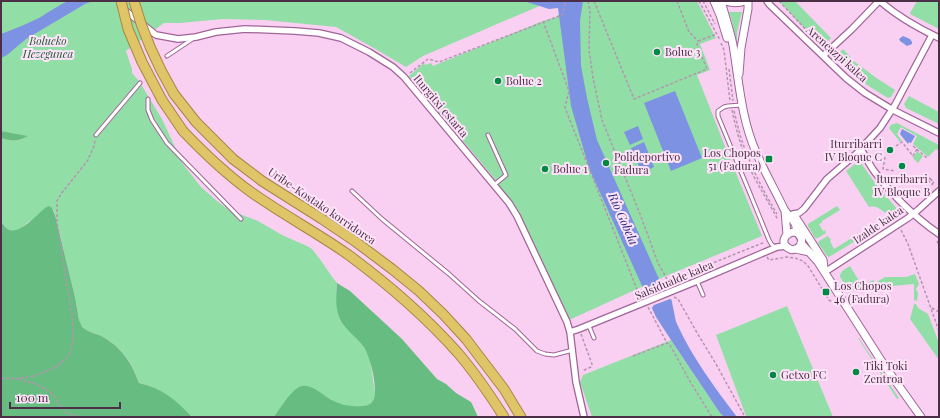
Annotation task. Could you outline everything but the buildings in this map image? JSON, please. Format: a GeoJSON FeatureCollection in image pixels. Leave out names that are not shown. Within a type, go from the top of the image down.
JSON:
{"type":"FeatureCollection","features":[{"type":"Feature","properties":{"kind":"highway"},"geometry":{"type":"LineString","coordinates":[[120,1],[128,29],[142,62],[162,100],[183,131],[203,152],[251,192],[349,256],[384,282],[408,303],[458,353],[504,417]]}},
{"type":"Feature","properties":{"kind":"highway","name":"Uribe-Kostako korridorea"},"geometry":{"type":"LineString","coordinates":[[134,1],[148,44],[163,75],[174,94],[196,122],[233,159],[262,181],[356,242],[418,291],[443,314],[466,339],[504,389],[521,417]]}},
{"type":"Feature","properties":{"kind":"street","name":"Iturgitxi estarta"},"geometry":{"type":"LineString","coordinates":[[120,1],[126,11],[156,35],[178,38],[196,37],[216,32],[245,29],[319,33],[341,38],[369,52],[393,67],[404,77],[509,203],[517,216],[567,322],[573,350],[576,382],[584,417]]}},
{"type":"Feature","properties":{"kind":"street"},"geometry":{"type":"LineString","coordinates":[[714,1],[730,48],[732,71],[739,84]]}},
{"type":"Feature","properties":{"kind":"street"},"geometry":{"type":"LineString","coordinates":[[721,1],[730,32],[742,105],[753,146],[761,165],[784,207],[794,221],[796,232],[800,235],[802,243],[825,272],[884,365],[922,417]]}},
{"type":"Feature","properties":{"kind":"street"},"geometry":{"type":"LineString","coordinates":[[725,1],[731,3],[744,1]]}},
{"type":"Feature","properties":{"kind":"street"},"geometry":{"type":"LineString","coordinates":[[739,84],[748,1]]}},
{"type":"Feature","properties":{"kind":"street","name":"Areneazpi kalea"},"geometry":{"type":"LineString","coordinates":[[762,1],[768,3],[858,88],[893,110],[939,134]]}},
{"type":"Feature","properties":{"kind":"street"},"geometry":{"type":"LineString","coordinates":[[823,56],[880,1],[911,24],[939,38]]}},
{"type":"Feature","properties":{"kind":"street"},"geometry":{"type":"LineString","coordinates":[[793,214],[799,213],[804,209],[827,179],[861,149],[880,128],[893,110],[932,35]]}},
{"type":"Feature","properties":{"kind":"street"},"geometry":{"type":"LineString","coordinates":[[861,149],[873,169],[890,190],[913,214],[939,234]]}},
{"type":"Feature","properties":{"kind":"street","name":"Izalde kalea"},"geometry":{"type":"LineString","coordinates":[[825,272],[913,214],[939,191]]}},
{"type":"Feature","properties":{"kind":"street"},"geometry":{"type":"LineString","coordinates":[[784,207],[788,207],[823,260],[825,272]]}},
{"type":"Feature","properties":{"kind":"street"},"geometry":{"type":"LineString","coordinates":[[784,207],[787,235],[784,241],[786,246],[790,249],[809,252]]}},
{"type":"Feature","properties":{"kind":"street"},"geometry":{"type":"LineString","coordinates":[[787,235],[792,232],[796,232]]}},
{"type":"Feature","properties":{"kind":"street"},"geometry":{"type":"LineString","coordinates":[[796,249],[802,243]]}},
{"type":"Feature","properties":{"kind":"street","name":"Salsidualde kalea"},"geometry":{"type":"LineString","coordinates":[[570,332],[646,305],[697,281],[777,247],[786,246]]}},
{"type":"Feature","properties":{"kind":"lane"},"geometry":{"type":"LineString","coordinates":[[168,56],[196,37]]}},
{"type":"Feature","properties":{"kind":"lane"},"geometry":{"type":"LineString","coordinates":[[96,135],[140,84]]}},
{"type":"Feature","properties":{"kind":"lane"},"geometry":{"type":"LineString","coordinates":[[148,99],[148,110],[152,120],[168,143],[241,219]]}},
{"type":"Feature","properties":{"kind":"lane"},"geometry":{"type":"LineString","coordinates":[[742,105],[724,107],[718,111],[718,116],[768,240],[772,245],[777,247]]}},
{"type":"Feature","properties":{"kind":"lane"},"geometry":{"type":"LineString","coordinates":[[488,135],[506,175],[494,185]]}},
{"type":"Feature","properties":{"kind":"lane"},"geometry":{"type":"LineString","coordinates":[[352,191],[382,219],[449,274],[479,301],[515,329],[537,351],[554,355],[573,350]]}},
{"type":"Feature","properties":{"kind":"lane"},"geometry":{"type":"LineString","coordinates":[[697,281],[703,295]]}},
{"type":"Feature","properties":{"kind":"lane"},"geometry":{"type":"LineString","coordinates":[[589,326],[594,338]]}},
{"type":"Feature","properties":{"kind":"path"},"geometry":{"type":"LineString","coordinates":[[404,77],[428,59],[439,62],[562,15],[566,1]]}},
{"type":"Feature","properties":{"kind":"path"},"geometry":{"type":"LineString","coordinates":[[588,1],[590,11],[589,50],[592,78],[602,120],[658,262],[668,281],[673,283]]}},
{"type":"Feature","properties":{"kind":"path"},"geometry":{"type":"LineString","coordinates":[[594,1],[634,99],[707,69],[697,45],[698,42],[689,32],[677,1]]}},
{"type":"Feature","properties":{"kind":"path"},"geometry":{"type":"LineString","coordinates":[[699,1],[724,50],[730,106],[750,168],[780,224]]}},
{"type":"Feature","properties":{"kind":"path"},"geometry":{"type":"LineString","coordinates":[[779,1],[811,35]]}},
{"type":"Feature","properties":{"kind":"path"},"geometry":{"type":"LineString","coordinates":[[543,21],[569,91],[565,107],[567,113],[640,297]]}},
{"type":"Feature","properties":{"kind":"path"},"geometry":{"type":"LineString","coordinates":[[698,42],[717,34]]}},
{"type":"Feature","properties":{"kind":"path"},"geometry":{"type":"LineString","coordinates":[[1,378],[34,376],[56,367],[69,356],[73,341],[73,321],[57,222],[57,201],[88,160],[94,146],[96,135]]}},
{"type":"Feature","properties":{"kind":"path"},"geometry":{"type":"LineString","coordinates":[[896,146],[902,142],[913,156],[917,149]]}},
{"type":"Feature","properties":{"kind":"path"},"geometry":{"type":"LineString","coordinates":[[913,146],[928,158]]}},
{"type":"Feature","properties":{"kind":"path"},"geometry":{"type":"LineString","coordinates":[[885,157],[883,169],[895,171]]}},
{"type":"Feature","properties":{"kind":"path"},"geometry":{"type":"LineString","coordinates":[[926,176],[930,178],[934,182],[932,184],[924,177],[926,176]]}},
{"type":"Feature","properties":{"kind":"path"},"geometry":{"type":"LineString","coordinates":[[901,230],[908,244],[939,331]]}},
{"type":"Feature","properties":{"kind":"path"},"geometry":{"type":"LineString","coordinates":[[668,281],[768,240]]}},
{"type":"Feature","properties":{"kind":"path"},"geometry":{"type":"LineString","coordinates":[[767,257],[769,260],[787,257],[802,261],[808,266],[829,300],[837,305]]}},
{"type":"Feature","properties":{"kind":"path"},"geometry":{"type":"LineString","coordinates":[[672,294],[678,299],[745,417]]}},
{"type":"Feature","properties":{"kind":"path"},"geometry":{"type":"LineString","coordinates":[[646,305],[667,343],[670,345],[712,417]]}},
{"type":"Feature","properties":{"kind":"path"},"geometry":{"type":"LineString","coordinates":[[931,308],[939,312]]}},
{"type":"Feature","properties":{"kind":"path"},"geometry":{"type":"LineString","coordinates":[[580,332],[592,364],[591,367],[580,372]]}},
{"type":"Feature","properties":{"kind":"path"},"geometry":{"type":"LineString","coordinates":[[633,356],[667,343]]}},
{"type":"Feature","properties":{"kind":"path"},"geometry":{"type":"LineString","coordinates":[[19,378],[27,382],[32,382],[50,392],[67,413],[79,417]]}},
{"type":"Feature","properties":{"kind":"green space","name":"Bolueko Hezegunea"},"geometry":{"type":"Polygon","coordinates":[[[1,1],[551,1],[423,56],[406,67],[336,27],[265,20],[223,19],[164,23],[126,51],[132,73],[139,81],[162,119],[183,164],[201,187],[229,210],[258,221],[282,235],[312,249],[337,283],[336,291],[338,314],[364,346],[370,359],[375,393],[373,401],[369,405],[353,407],[339,404],[327,397],[292,394],[274,417],[192,417],[174,401],[155,388],[139,383],[129,361],[119,349],[106,339],[86,330],[80,325],[75,297],[54,210],[30,221],[16,231],[6,228],[1,222],[1,138],[17,140],[27,136],[1,131],[1,1]]]}},
{"type":"Feature","properties":{"kind":"green space","name":"Polideportivo Fadura"},"geometry":{"type":"Polygon","coordinates":[[[571,1],[697,1],[716,38],[700,44],[710,70],[697,75],[762,236],[659,279],[569,320],[518,214],[494,178],[409,76],[424,63],[425,65],[431,63],[433,66],[556,17],[571,1]]]}},
{"type":"Feature","properties":{"kind":"green space"},"geometry":{"type":"Polygon","coordinates":[[[779,1],[795,1],[831,38],[826,43],[818,43],[779,1]]]}},
{"type":"Feature","properties":{"kind":"green space"},"geometry":{"type":"Polygon","coordinates":[[[917,1],[939,1],[939,29],[910,14],[917,1]]]}},
{"type":"Feature","properties":{"kind":"green space"},"geometry":{"type":"Polygon","coordinates":[[[729,12],[742,12],[737,32],[737,46],[732,21],[729,12]]]}},
{"type":"Feature","properties":{"kind":"green space"},"geometry":{"type":"Polygon","coordinates":[[[843,49],[855,62],[895,90],[891,97],[888,98],[871,88],[849,72],[838,61],[836,56],[843,49]]]}},
{"type":"Feature","properties":{"kind":"green space"},"geometry":{"type":"Polygon","coordinates":[[[909,96],[939,112],[939,124],[906,108],[904,104],[909,96]]]}},
{"type":"Feature","properties":{"kind":"green space"},"geometry":{"type":"Polygon","coordinates":[[[897,123],[939,145],[939,151],[936,149],[928,157],[913,144],[917,136],[901,127],[897,134],[902,141],[900,142],[889,128],[891,125],[897,123]]]}},
{"type":"Feature","properties":{"kind":"green space"},"geometry":{"type":"Polygon","coordinates":[[[1,131],[28,136],[18,140],[8,140],[1,138],[1,131]]]}},
{"type":"Feature","properties":{"kind":"green space"},"geometry":{"type":"Polygon","coordinates":[[[917,151],[923,156],[918,163],[913,158],[917,151]]]}},
{"type":"Feature","properties":{"kind":"green space"},"geometry":{"type":"Polygon","coordinates":[[[856,163],[861,163],[875,183],[898,210],[898,215],[892,218],[878,208],[872,206],[869,207],[846,171],[856,163]]]}},
{"type":"Feature","properties":{"kind":"green space"},"geometry":{"type":"Polygon","coordinates":[[[49,206],[52,208],[55,215],[75,297],[79,320],[82,327],[107,339],[119,349],[129,361],[139,383],[162,391],[180,405],[192,417],[1,417],[1,222],[6,228],[14,230],[19,229],[29,223],[49,206]]]}},
{"type":"Feature","properties":{"kind":"green space"},"geometry":{"type":"Polygon","coordinates":[[[837,206],[840,210],[819,224],[826,233],[818,238],[815,238],[808,224],[837,206]]]}},
{"type":"Feature","properties":{"kind":"green space"},"geometry":{"type":"Polygon","coordinates":[[[828,236],[834,249],[855,236],[857,240],[829,257],[818,243],[828,236]]]}},
{"type":"Feature","properties":{"kind":"green space"},"geometry":{"type":"Polygon","coordinates":[[[850,266],[862,286],[873,280],[875,283],[885,277],[906,277],[915,274],[919,284],[916,289],[918,293],[917,301],[914,300],[914,284],[859,289],[850,292],[840,275],[850,266]]]}},
{"type":"Feature","properties":{"kind":"green space"},"geometry":{"type":"Polygon","coordinates":[[[337,283],[350,291],[402,339],[437,379],[471,402],[478,417],[274,417],[290,395],[302,386],[314,388],[335,402],[350,406],[367,405],[371,403],[374,397],[375,383],[364,347],[345,327],[338,315],[336,301],[337,283]]]}},
{"type":"Feature","properties":{"kind":"green space"},"geometry":{"type":"Polygon","coordinates":[[[914,304],[928,314],[939,343],[939,360],[910,319],[914,304]]]}},
{"type":"Feature","properties":{"kind":"green space","name":"Getxo FC"},"geometry":{"type":"Polygon","coordinates":[[[787,306],[833,417],[746,416],[716,335],[787,306]]]}},
{"type":"Feature","properties":{"kind":"green space"},"geometry":{"type":"Polygon","coordinates":[[[859,338],[899,398],[897,399],[859,338]]]}},
{"type":"Feature","properties":{"kind":"green space"},"geometry":{"type":"Polygon","coordinates":[[[671,340],[724,417],[592,417],[580,382],[583,375],[671,340]]]}},
{"type":"Feature","properties":{"kind":"water"},"geometry":{"type":"Polygon","coordinates":[[[69,1],[93,1],[85,4],[26,39],[7,55],[1,58],[1,34],[39,18],[69,1]]]}},
{"type":"Feature","properties":{"kind":"water","name":"Río Gobela"},"geometry":{"type":"Polygon","coordinates":[[[494,1],[583,1],[580,21],[581,66],[597,140],[659,279],[670,294],[676,321],[683,336],[704,372],[737,417],[724,417],[720,413],[656,317],[589,168],[571,106],[558,8],[549,9],[527,2],[494,1]]]}},
{"type":"Feature","properties":{"kind":"water"},"geometry":{"type":"Polygon","coordinates":[[[903,36],[910,39],[912,44],[907,46],[900,41],[899,39],[903,36]]]}},
{"type":"Feature","properties":{"kind":"water"},"geometry":{"type":"Polygon","coordinates":[[[675,91],[702,158],[671,171],[644,103],[675,91]]]}},
{"type":"Feature","properties":{"kind":"water"},"geometry":{"type":"Polygon","coordinates":[[[638,126],[643,139],[630,145],[624,132],[638,126]]]}},
{"type":"Feature","properties":{"kind":"water"},"geometry":{"type":"Polygon","coordinates":[[[902,129],[915,136],[911,143],[909,142],[908,144],[900,134],[902,129]]]}},
{"type":"Feature","properties":{"kind":"water"},"geometry":{"type":"Polygon","coordinates":[[[644,142],[654,167],[642,173],[631,148],[644,142]]]}},
{"type":"Feature","properties":{"kind":"pier"},"geometry":{"type":"Polygon","coordinates":[[[665,282],[671,290],[674,300],[670,299],[654,305],[651,309],[643,291],[647,292],[663,286],[665,282]]]}},
{"type":"Feature","properties":{"kind":"place","name":"Bolue 3"},"geometry":{"type":"Point","coordinates":[657,52]}},
{"type":"Feature","properties":{"kind":"place","name":"Bolue 2"},"geometry":{"type":"Point","coordinates":[498,81]}},
{"type":"Feature","properties":{"kind":"place","name":"Iturribarri IV Bloque C"},"geometry":{"type":"Point","coordinates":[890,150]}},
{"type":"Feature","properties":{"kind":"place","name":"Los Chopos 51 (Fadura)"},"geometry":{"type":"Point","coordinates":[769,159]}},
{"type":"Feature","properties":{"kind":"place","name":"Polideportivo Fadura"},"geometry":{"type":"Point","coordinates":[606,163]}},
{"type":"Feature","properties":{"kind":"place","name":"Iturribarri IV Bloque B"},"geometry":{"type":"Point","coordinates":[902,166]}},
{"type":"Feature","properties":{"kind":"place","name":"Bolue 1"},"geometry":{"type":"Point","coordinates":[545,169]}},
{"type":"Feature","properties":{"kind":"place","name":"Los Chopos 46 (Fadura)"},"geometry":{"type":"Point","coordinates":[826,292]}},
{"type":"Feature","properties":{"kind":"place","name":"Tiki Toki Zentroa"},"geometry":{"type":"Point","coordinates":[856,372]}},
{"type":"Feature","properties":{"kind":"place","name":"Getxo FC"},"geometry":{"type":"Point","coordinates":[773,375]}}]}
